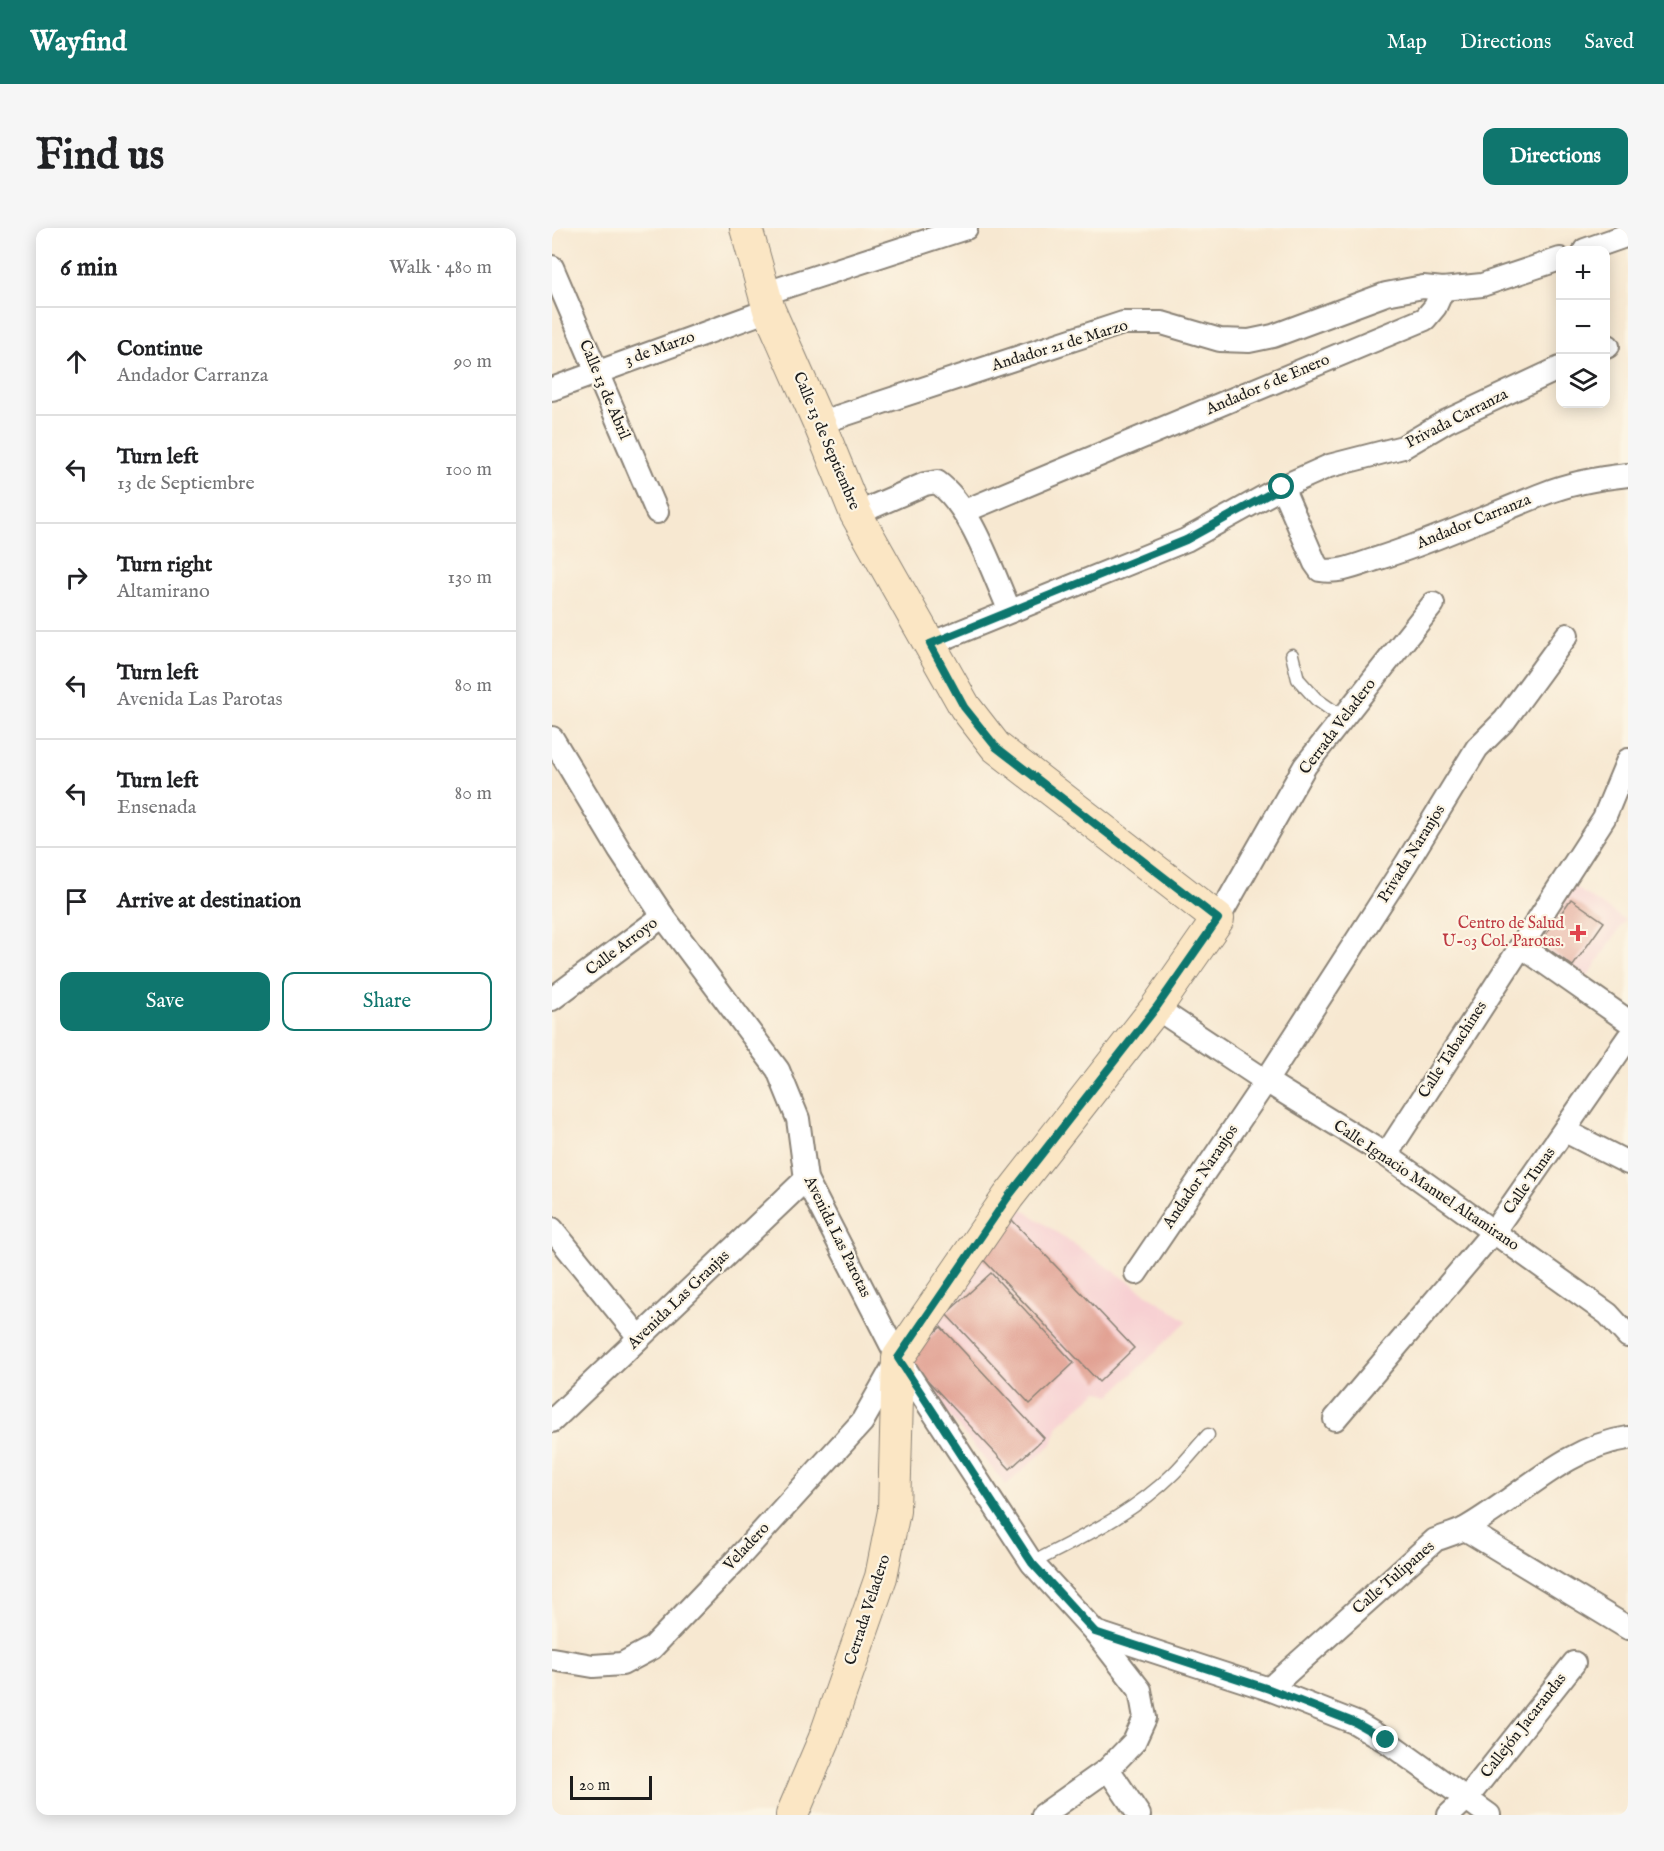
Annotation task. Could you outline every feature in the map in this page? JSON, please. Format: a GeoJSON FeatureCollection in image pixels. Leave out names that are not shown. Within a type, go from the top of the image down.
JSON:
{"type":"FeatureCollection","features":[{"type":"Feature","properties":{"kind":"street","name":"Calle 13 de Septiembre"},"geometry":{"type":"LineString","coordinates":[[746,228],[766,302],[856,514],[964,707],[996,747],[1218,919]]}},
{"type":"Feature","properties":{"kind":"street","name":"3 de Marzo"},"geometry":{"type":"LineString","coordinates":[[552,389],[766,302],[966,228]]}},
{"type":"Feature","properties":{"kind":"street"},"geometry":{"type":"LineString","coordinates":[[1596,246],[1628,235]]}},
{"type":"Feature","properties":{"kind":"street"},"geometry":{"type":"LineString","coordinates":[[1443,289],[1482,285],[1556,260]]}},
{"type":"Feature","properties":{"kind":"street","name":"Calle 13 de Abril"},"geometry":{"type":"LineString","coordinates":[[552,267],[657,512]]}},
{"type":"Feature","properties":{"kind":"street","name":"Andador 21 de Marzo"},"geometry":{"type":"LineString","coordinates":[[819,423],[1124,323],[1162,323],[1220,340],[1249,341],[1273,336],[1386,294],[1423,287],[1443,289]]}},
{"type":"Feature","properties":{"kind":"street","name":"Andador 6 de Enero"},"geometry":{"type":"LineString","coordinates":[[965,511],[1425,319],[1435,307],[1443,289]]}},
{"type":"Feature","properties":{"kind":"street","name":"Privada Carranza"},"geometry":{"type":"LineString","coordinates":[[1282,487],[1329,466],[1402,447],[1447,421],[1556,370]]}},
{"type":"Feature","properties":{"kind":"street","name":"Andador Carranza"},"geometry":{"type":"LineString","coordinates":[[1282,487],[1315,563],[1320,570],[1334,572],[1464,528],[1546,493],[1594,479],[1628,475]]}},
{"type":"Feature","properties":{"kind":"street"},"geometry":{"type":"LineString","coordinates":[[856,514],[925,484],[937,482],[948,489],[965,511],[1010,611]]}},
{"type":"Feature","properties":{"kind":"street"},"geometry":{"type":"LineString","coordinates":[[930,644],[1186,540],[1282,487]]}},
{"type":"Feature","properties":{"kind":"street","name":"Cerrada Veladero"},"geometry":{"type":"LineString","coordinates":[[1218,919],[1305,766],[1433,604]]}},
{"type":"Feature","properties":{"kind":"street","name":"Privada Naranjos"},"geometry":{"type":"LineString","coordinates":[[1266,1081],[1406,864],[1478,747],[1505,720],[1567,635]]}},
{"type":"Feature","properties":{"kind":"street","name":"Avenida Las Parotas"},"geometry":{"type":"LineString","coordinates":[[552,738],[620,851],[661,912],[778,1070],[798,1119],[806,1179],[898,1358],[1032,1563],[1095,1632],[1140,1690],[1145,1718],[1134,1742],[1108,1768],[1043,1815]]}},
{"type":"Feature","properties":{"kind":"street","name":"Calle Tabachines"},"geometry":{"type":"LineString","coordinates":[[1386,1155],[1604,818],[1628,760]]}},
{"type":"Feature","properties":{"kind":"street","name":"Calle Arroyo"},"geometry":{"type":"LineString","coordinates":[[552,999],[661,912]]}},
{"type":"Feature","properties":{"kind":"street"},"geometry":{"type":"LineString","coordinates":[[898,1358],[1008,1197],[1156,1008],[1218,919]]}},
{"type":"Feature","properties":{"kind":"street"},"geometry":{"type":"LineString","coordinates":[[1521,946],[1628,1021]]}},
{"type":"Feature","properties":{"kind":"street","name":"Calle Ignacio Manuel Altamirano"},"geometry":{"type":"LineString","coordinates":[[1156,1008],[1266,1081],[1386,1155],[1608,1314],[1628,1336]]}},
{"type":"Feature","properties":{"kind":"street","name":"Calle Tunas"},"geometry":{"type":"LineString","coordinates":[[1494,1231],[1628,1038]]}},
{"type":"Feature","properties":{"kind":"street","name":"Andador Naranjos"},"geometry":{"type":"LineString","coordinates":[[1136,1273],[1266,1081]]}},
{"type":"Feature","properties":{"kind":"street"},"geometry":{"type":"LineString","coordinates":[[1565,1131],[1628,1163]]}},
{"type":"Feature","properties":{"kind":"street","name":"Avenida Las Granjas"},"geometry":{"type":"LineString","coordinates":[[552,1422],[806,1179]]}},
{"type":"Feature","properties":{"kind":"street"},"geometry":{"type":"LineString","coordinates":[[552,1228],[639,1338]]}},
{"type":"Feature","properties":{"kind":"street"},"geometry":{"type":"LineString","coordinates":[[1335,1419],[1494,1231]]}},
{"type":"Feature","properties":{"kind":"street","name":"Cerrada Veladero"},"geometry":{"type":"LineString","coordinates":[[792,1815],[824,1740],[881,1577],[894,1511],[898,1358]]}},
{"type":"Feature","properties":{"kind":"street","name":"Veladero"},"geometry":{"type":"LineString","coordinates":[[552,1659],[593,1666],[622,1664],[652,1648],[862,1422],[898,1358]]}},
{"type":"Feature","properties":{"kind":"street","name":"Calle Tulipanes"},"geometry":{"type":"LineString","coordinates":[[1269,1689],[1435,1540],[1465,1529],[1546,1474],[1595,1446],[1628,1438]]}},
{"type":"Feature","properties":{"kind":"street"},"geometry":{"type":"LineString","coordinates":[[1465,1529],[1628,1628]]}},
{"type":"Feature","properties":{"kind":"street"},"geometry":{"type":"LineString","coordinates":[[1095,1632],[1269,1689],[1356,1723],[1386,1740],[1489,1815]]}},
{"type":"Feature","properties":{"kind":"street","name":"Callejón Jacarandas"},"geometry":{"type":"LineString","coordinates":[[1449,1815],[1467,1798],[1574,1663]]}},
{"type":"Feature","properties":{"kind":"street"},"geometry":{"type":"LineString","coordinates":[[1108,1768],[1139,1815]]}},
{"type":"Feature","properties":{"kind":"lane"},"geometry":{"type":"LineString","coordinates":[[1292,655],[1298,679],[1316,699],[1343,718]]}},
{"type":"Feature","properties":{"kind":"lane"},"geometry":{"type":"LineString","coordinates":[[1032,1563],[1101,1527],[1140,1502],[1173,1474],[1208,1435]]}},
{"type":"Feature","properties":{"kind":"shaded area","name":"Centro de Salud U-03 Col. Parotas."},"geometry":{"type":"Polygon","coordinates":[[[1570,884],[1625,920],[1585,981],[1530,945],[1570,884]]]}},
{"type":"Feature","properties":{"kind":"shaded area"},"geometry":{"type":"Polygon","coordinates":[[[1015,1204],[1187,1321],[1111,1395],[1098,1391],[1058,1425],[1052,1444],[1006,1485],[902,1359],[1015,1204]]]}},
{"type":"Feature","properties":{"kind":"building"},"geometry":{"type":"Polygon","coordinates":[[[1571,899],[1604,922],[1573,966],[1540,943],[1571,899]]]}},
{"type":"Feature","properties":{"kind":"building"},"geometry":{"type":"Polygon","coordinates":[[[1012,1220],[1134,1348],[1099,1382],[977,1253],[1012,1220]]]}},
{"type":"Feature","properties":{"kind":"building"},"geometry":{"type":"Polygon","coordinates":[[[991,1273],[1074,1363],[1030,1404],[946,1314],[991,1273]]]}},
{"type":"Feature","properties":{"kind":"building"},"geometry":{"type":"Polygon","coordinates":[[[941,1327],[1044,1438],[1010,1469],[907,1358],[941,1327]]]}},
{"type":"Feature","properties":{"kind":"place","name":"Centro de Salud U-03 Col. Parotas."},"geometry":{"type":"Point","coordinates":[1578,933]}},
{"type":"Feature","properties":{"kind":"route"},"geometry":{"type":"LineString","coordinates":[[1282,487],[1186,540],[930,644],[964,707],[996,747],[1218,919],[1156,1008],[1008,1197],[898,1358],[1032,1563],[1095,1632],[1269,1689],[1356,1723],[1386,1740]]}}]}
